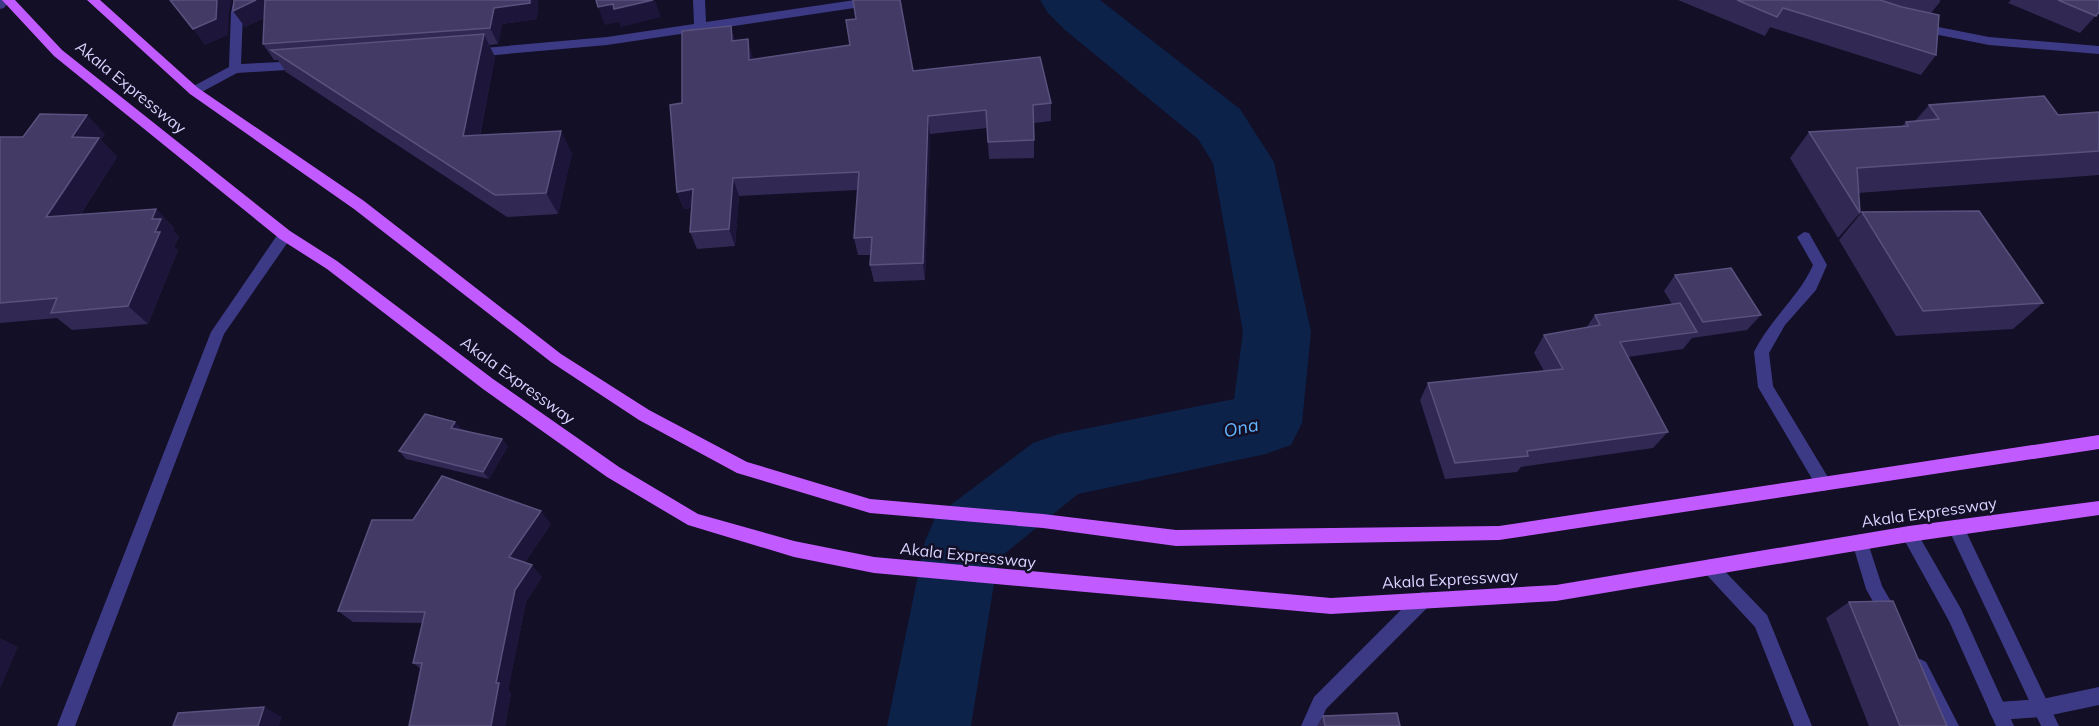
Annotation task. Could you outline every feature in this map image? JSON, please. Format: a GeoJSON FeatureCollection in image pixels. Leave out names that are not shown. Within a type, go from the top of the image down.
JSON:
{"type":"FeatureCollection","features":[{"type":"Feature","properties":{"kind":"main road","name":"Akala Expressway"},"geometry":{"type":"LineString","coordinates":[[6,0],[58,53],[285,235],[332,265],[488,384],[613,472],[694,520],[794,549],[874,565],[1331,606],[1556,593],[1909,534],[2099,508]]}},
{"type":"Feature","properties":{"kind":"main road"},"geometry":{"type":"LineString","coordinates":[[93,0],[194,91],[359,205],[556,358],[644,415],[743,468],[870,506],[1042,521],[1176,538],[1499,533],[2099,442]]}},
{"type":"Feature","properties":{"kind":"street"},"geometry":{"type":"LineString","coordinates":[[0,5],[6,0]]}},
{"type":"Feature","properties":{"kind":"street"},"geometry":{"type":"LineString","coordinates":[[235,69],[237,12],[240,0]]}},
{"type":"Feature","properties":{"kind":"street"},"geometry":{"type":"LineString","coordinates":[[699,0],[700,27]]}},
{"type":"Feature","properties":{"kind":"street"},"geometry":{"type":"LineString","coordinates":[[458,54],[607,41],[881,0]]}},
{"type":"Feature","properties":{"kind":"street"},"geometry":{"type":"LineString","coordinates":[[1910,25],[1989,41],[2099,50]]}},
{"type":"Feature","properties":{"kind":"street"},"geometry":{"type":"LineString","coordinates":[[194,91],[235,69],[318,64]]}},
{"type":"Feature","properties":{"kind":"street"},"geometry":{"type":"LineString","coordinates":[[66,726],[218,332],[285,235]]}},
{"type":"Feature","properties":{"kind":"street"},"geometry":{"type":"LineString","coordinates":[[1804,237],[1820,265],[1810,286],[1780,321],[1761,352],[1766,387],[1824,484]]}},
{"type":"Feature","properties":{"kind":"street"},"geometry":{"type":"LineString","coordinates":[[1956,528],[2050,726]]}},
{"type":"Feature","properties":{"kind":"street"},"geometry":{"type":"LineString","coordinates":[[1909,534],[1955,615],[2002,719],[2099,696]]}},
{"type":"Feature","properties":{"kind":"street"},"geometry":{"type":"LineString","coordinates":[[1860,542],[1874,589],[1950,726]]}},
{"type":"Feature","properties":{"kind":"street"},"geometry":{"type":"LineString","coordinates":[[1710,567],[1743,604],[1754,610],[1769,637],[1803,726]]}},
{"type":"Feature","properties":{"kind":"street"},"geometry":{"type":"LineString","coordinates":[[1310,726],[1320,703],[1423,600]]}},
{"type":"Feature","properties":{"kind":"building"},"geometry":{"type":"Polygon","coordinates":[[[170,0],[217,0],[216,19],[193,29],[170,0]]]}},
{"type":"Feature","properties":{"kind":"building"},"geometry":{"type":"Polygon","coordinates":[[[234,0],[256,0],[233,11],[234,0]]]}},
{"type":"Feature","properties":{"kind":"building"},"geometry":{"type":"Polygon","coordinates":[[[265,0],[530,0],[530,3],[494,8],[490,28],[263,44],[265,0]]]}},
{"type":"Feature","properties":{"kind":"building"},"geometry":{"type":"Polygon","coordinates":[[[596,0],[653,0],[614,9],[613,4],[598,7],[596,0]]]}},
{"type":"Feature","properties":{"kind":"building"},"geometry":{"type":"Polygon","coordinates":[[[853,0],[900,0],[913,71],[1040,57],[1051,103],[1033,105],[1034,140],[988,142],[986,110],[928,116],[923,263],[870,265],[872,237],[854,238],[859,172],[733,178],[729,229],[690,232],[693,189],[677,192],[670,105],[682,103],[682,31],[731,26],[732,41],[748,39],[749,60],[850,45],[846,20],[856,19],[853,0]]]}},
{"type":"Feature","properties":{"kind":"building"},"geometry":{"type":"Polygon","coordinates":[[[1737,0],[1880,0],[1939,15],[1936,55],[1783,8],[1777,17],[1737,0]]]}},
{"type":"Feature","properties":{"kind":"building"},"geometry":{"type":"Polygon","coordinates":[[[2058,0],[2099,0],[2099,12],[2096,16],[2058,0]]]}},
{"type":"Feature","properties":{"kind":"building"},"geometry":{"type":"Polygon","coordinates":[[[484,34],[463,136],[561,131],[546,193],[495,195],[271,50],[484,34]]]}},
{"type":"Feature","properties":{"kind":"building"},"geometry":{"type":"Polygon","coordinates":[[[2044,96],[2058,115],[2099,112],[2099,151],[1857,168],[1860,213],[1809,132],[1908,126],[1906,122],[1939,119],[1929,105],[2044,96]]]}},
{"type":"Feature","properties":{"kind":"building"},"geometry":{"type":"Polygon","coordinates":[[[40,114],[87,115],[72,137],[99,138],[46,217],[156,209],[152,219],[161,219],[155,232],[160,232],[128,306],[51,313],[57,298],[0,303],[0,137],[23,137],[40,114]]]}},
{"type":"Feature","properties":{"kind":"building"},"geometry":{"type":"Polygon","coordinates":[[[1979,211],[2043,303],[1923,311],[1862,212],[1979,211]]]}},
{"type":"Feature","properties":{"kind":"building"},"geometry":{"type":"Polygon","coordinates":[[[1731,268],[1761,315],[1703,322],[1675,275],[1731,268]]]}},
{"type":"Feature","properties":{"kind":"building"},"geometry":{"type":"Polygon","coordinates":[[[1680,303],[1697,332],[1620,342],[1668,432],[1527,451],[1528,456],[1455,463],[1428,383],[1563,369],[1544,335],[1600,325],[1595,315],[1680,303]]]}},
{"type":"Feature","properties":{"kind":"building"},"geometry":{"type":"Polygon","coordinates":[[[425,414],[455,422],[451,428],[502,439],[483,472],[399,451],[425,414]]]}},
{"type":"Feature","properties":{"kind":"building"},"geometry":{"type":"Polygon","coordinates":[[[442,476],[541,511],[509,557],[532,565],[515,590],[496,683],[499,683],[491,726],[409,726],[422,663],[413,663],[425,612],[338,611],[372,520],[413,520],[442,476]]]}},
{"type":"Feature","properties":{"kind":"building"},"geometry":{"type":"Polygon","coordinates":[[[1893,601],[1947,726],[1900,726],[1849,602],[1893,601]]]}},
{"type":"Feature","properties":{"kind":"building"},"geometry":{"type":"Polygon","coordinates":[[[264,707],[258,726],[173,726],[178,713],[264,707]]]}},
{"type":"Feature","properties":{"kind":"building"},"geometry":{"type":"Polygon","coordinates":[[[1397,713],[1400,726],[1325,726],[1323,716],[1397,713]]]}},
{"type":"Feature","properties":{"kind":"waterway","name":"Ona"},"geometry":{"type":"LineString","coordinates":[[929,726],[963,541],[1059,466],[1266,423],[1277,332],[1243,162],[1219,124],[1067,0]]}}]}
